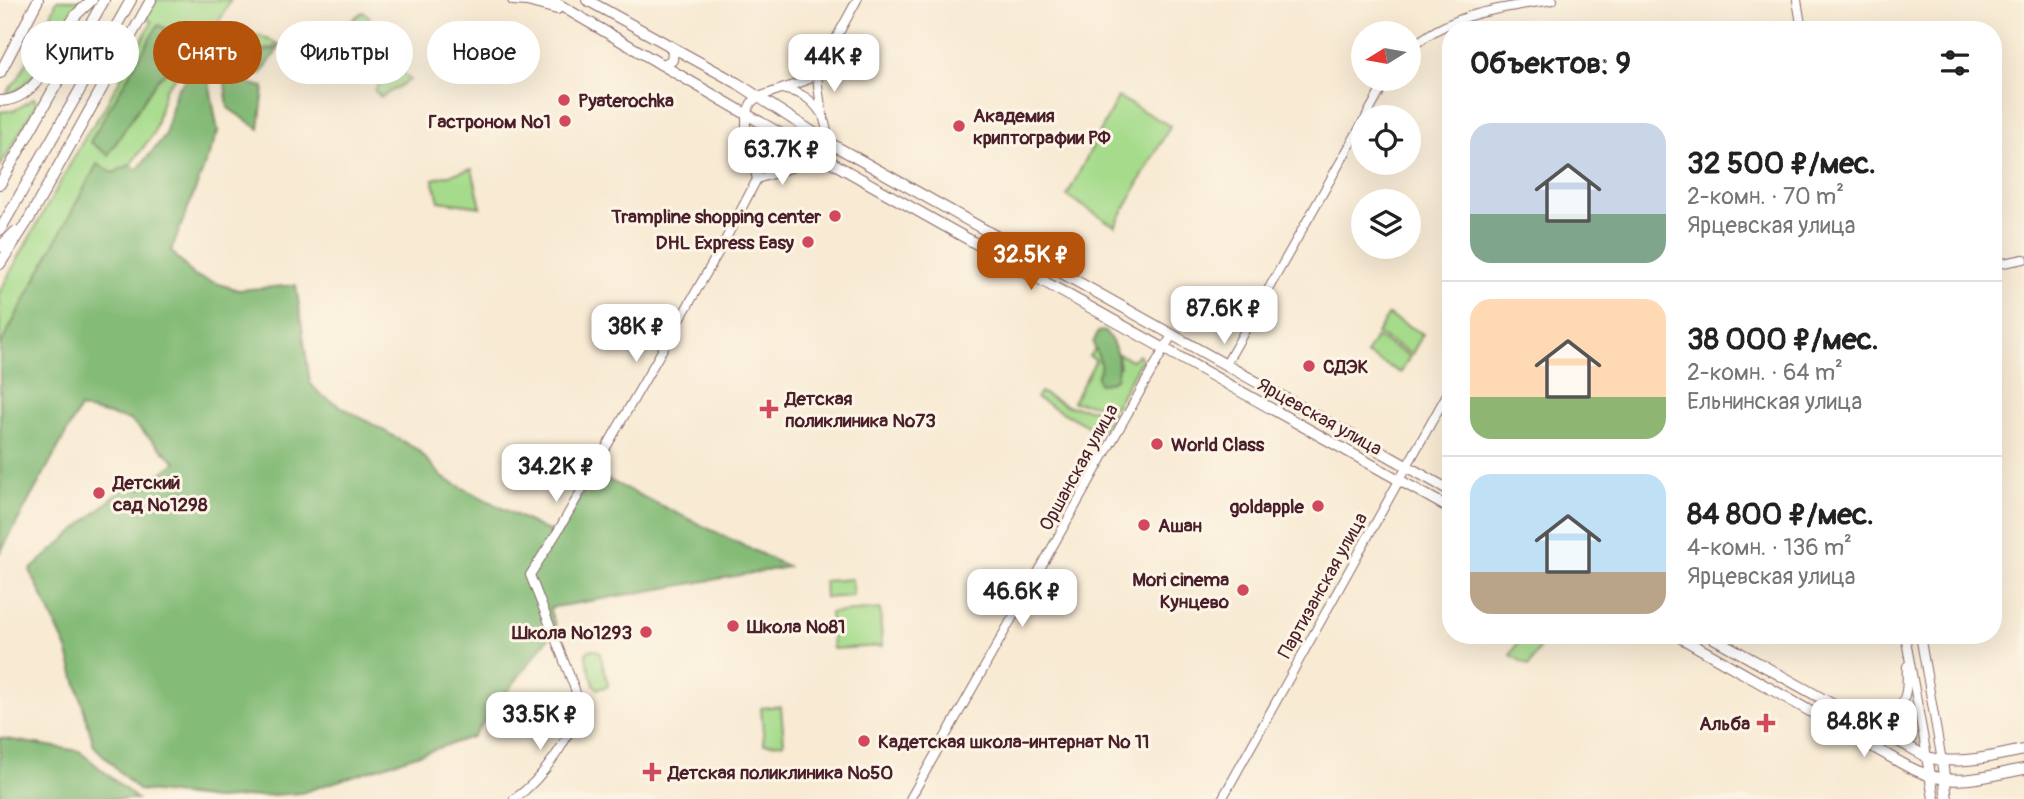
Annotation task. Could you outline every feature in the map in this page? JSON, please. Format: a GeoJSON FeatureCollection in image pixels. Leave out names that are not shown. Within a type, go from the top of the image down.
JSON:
{"type":"FeatureCollection","features":[{"type":"Feature","properties":{"kind":"main road"},"geometry":{"type":"LineString","coordinates":[[0,73],[38,0]]}},
{"type":"Feature","properties":{"kind":"main road"},"geometry":{"type":"LineString","coordinates":[[0,101],[15,99],[30,89],[77,14],[92,0]]}},
{"type":"Feature","properties":{"kind":"main road"},"geometry":{"type":"LineString","coordinates":[[0,184],[104,0]]}},
{"type":"Feature","properties":{"kind":"main road"},"geometry":{"type":"LineString","coordinates":[[0,230],[131,0]]}},
{"type":"Feature","properties":{"kind":"main road"},"geometry":{"type":"LineString","coordinates":[[0,264],[29,219],[151,0]]}},
{"type":"Feature","properties":{"kind":"main road"},"geometry":{"type":"LineString","coordinates":[[513,0],[543,4],[584,19]]}},
{"type":"Feature","properties":{"kind":"main road","name":"Ярцевская улица"},"geometry":{"type":"LineString","coordinates":[[551,0],[746,114],[1442,504]]}},
{"type":"Feature","properties":{"kind":"main road","name":"Ярцевская улица"},"geometry":{"type":"LineString","coordinates":[[590,0],[758,97],[828,142],[1442,486]]}},
{"type":"Feature","properties":{"kind":"main road"},"geometry":{"type":"LineString","coordinates":[[660,64],[672,60],[670,46]]}},
{"type":"Feature","properties":{"kind":"main road"},"geometry":{"type":"LineString","coordinates":[[0,247],[29,219]]}},
{"type":"Feature","properties":{"kind":"main road"},"geometry":{"type":"LineString","coordinates":[[1692,644],[1931,778],[1962,780],[2024,769]]}},
{"type":"Feature","properties":{"kind":"main road"},"geometry":{"type":"LineString","coordinates":[[1724,644],[1927,757],[1958,762],[2024,750]]}},
{"type":"Feature","properties":{"kind":"main road"},"geometry":{"type":"LineString","coordinates":[[1927,757],[1934,799]]}},
{"type":"Feature","properties":{"kind":"main road"},"geometry":{"type":"LineString","coordinates":[[1942,761],[1947,799]]}},
{"type":"Feature","properties":{"kind":"street"},"geometry":{"type":"LineString","coordinates":[[514,799],[533,783],[553,759],[566,738],[576,711],[577,696],[530,575],[721,248],[757,179],[746,128],[746,114],[751,103],[758,97],[805,81],[817,73],[858,0]]}},
{"type":"Feature","properties":{"kind":"street"},"geometry":{"type":"LineString","coordinates":[[1453,21],[1553,0]]}},
{"type":"Feature","properties":{"kind":"street"},"geometry":{"type":"LineString","coordinates":[[1797,0],[1800,21]]}},
{"type":"Feature","properties":{"kind":"street"},"geometry":{"type":"LineString","coordinates":[[1421,39],[1442,26]]}},
{"type":"Feature","properties":{"kind":"street"},"geometry":{"type":"LineString","coordinates":[[757,179],[797,167],[821,156],[828,142],[817,73]]}},
{"type":"Feature","properties":{"kind":"street"},"geometry":{"type":"LineString","coordinates":[[777,90],[803,95],[816,106],[823,118]]}},
{"type":"Feature","properties":{"kind":"street"},"geometry":{"type":"LineString","coordinates":[[749,139],[760,156],[769,162],[797,167]]}},
{"type":"Feature","properties":{"kind":"street"},"geometry":{"type":"LineString","coordinates":[[1226,365],[1351,143]]}},
{"type":"Feature","properties":{"kind":"street"},"geometry":{"type":"LineString","coordinates":[[2002,263],[2024,259]]}},
{"type":"Feature","properties":{"kind":"street","name":"Оршанская улица"},"geometry":{"type":"LineString","coordinates":[[910,799],[1172,335]]}},
{"type":"Feature","properties":{"kind":"street","name":"Партизанская улица"},"geometry":{"type":"LineString","coordinates":[[1222,799],[1442,403]]}},
{"type":"Feature","properties":{"kind":"street"},"geometry":{"type":"LineString","coordinates":[[1906,644],[1927,757]]}},
{"type":"Feature","properties":{"kind":"street"},"geometry":{"type":"LineString","coordinates":[[1922,644],[1942,761]]}},
{"type":"Feature","properties":{"kind":"street"},"geometry":{"type":"LineString","coordinates":[[1851,715],[1876,718],[1888,715],[1899,707],[1906,692],[1908,653]]}},
{"type":"Feature","properties":{"kind":"green space"},"geometry":{"type":"Polygon","coordinates":[[[57,0],[82,0],[68,21],[49,21],[57,0]]]}},
{"type":"Feature","properties":{"kind":"green space"},"geometry":{"type":"Polygon","coordinates":[[[155,0],[231,0],[219,21],[153,21],[153,84],[170,84],[165,89],[154,133],[130,165],[113,173],[97,165],[0,346],[0,291],[118,84],[139,84],[139,45],[152,22],[145,16],[155,0]]]}},
{"type":"Feature","properties":{"kind":"green space"},"geometry":{"type":"Polygon","coordinates":[[[363,12],[369,16],[369,20],[352,21],[363,12]]]}},
{"type":"Feature","properties":{"kind":"green space"},"geometry":{"type":"Polygon","coordinates":[[[153,34],[154,84],[108,155],[90,142],[124,84],[139,84],[139,58],[153,34]]]}},
{"type":"Feature","properties":{"kind":"green space"},"geometry":{"type":"Polygon","coordinates":[[[262,37],[276,43],[276,46],[262,50],[262,37]]]}},
{"type":"Feature","properties":{"kind":"green space"},"geometry":{"type":"Polygon","coordinates":[[[276,49],[262,73],[262,52],[276,49]]]}},
{"type":"Feature","properties":{"kind":"green space"},"geometry":{"type":"Polygon","coordinates":[[[21,73],[21,84],[25,84],[10,94],[7,92],[8,90],[21,73]]]}},
{"type":"Feature","properties":{"kind":"green space"},"geometry":{"type":"Polygon","coordinates":[[[182,84],[209,84],[218,132],[171,251],[194,276],[238,290],[296,285],[310,383],[321,395],[418,450],[443,478],[543,529],[559,533],[594,473],[788,567],[549,608],[558,632],[551,635],[472,737],[301,793],[217,799],[138,790],[94,746],[67,649],[30,570],[133,480],[140,489],[176,462],[130,420],[80,408],[0,553],[0,346],[97,164],[113,173],[130,165],[137,170],[165,136],[176,91],[182,84]]]}},
{"type":"Feature","properties":{"kind":"green space"},"geometry":{"type":"Polygon","coordinates":[[[225,84],[264,87],[259,129],[228,108],[225,84]]]}},
{"type":"Feature","properties":{"kind":"green space"},"geometry":{"type":"Polygon","coordinates":[[[380,84],[403,84],[381,97],[374,90],[380,84]]]}},
{"type":"Feature","properties":{"kind":"green space"},"geometry":{"type":"Polygon","coordinates":[[[1118,97],[1170,126],[1115,226],[1067,196],[1118,97]]]}},
{"type":"Feature","properties":{"kind":"green space"},"geometry":{"type":"Polygon","coordinates":[[[34,98],[37,103],[0,167],[0,112],[15,110],[34,98]]]}},
{"type":"Feature","properties":{"kind":"green space"},"geometry":{"type":"Polygon","coordinates":[[[755,128],[803,156],[785,161],[770,157],[759,146],[755,128]]]}},
{"type":"Feature","properties":{"kind":"green space"},"geometry":{"type":"Polygon","coordinates":[[[472,169],[481,207],[439,201],[433,179],[472,169]]]}},
{"type":"Feature","properties":{"kind":"green space"},"geometry":{"type":"Polygon","coordinates":[[[1388,315],[1423,334],[1412,354],[1377,334],[1388,315]]]}},
{"type":"Feature","properties":{"kind":"green space"},"geometry":{"type":"Polygon","coordinates":[[[1105,331],[1117,354],[1118,366],[1116,379],[1099,384],[1097,376],[1100,364],[1093,343],[1098,332],[1105,331]]]}},
{"type":"Feature","properties":{"kind":"green space"},"geometry":{"type":"Polygon","coordinates":[[[1376,337],[1410,356],[1401,373],[1366,354],[1376,337]]]}},
{"type":"Feature","properties":{"kind":"green space"},"geometry":{"type":"Polygon","coordinates":[[[1095,349],[1101,360],[1101,370],[1120,367],[1118,354],[1132,360],[1138,355],[1142,358],[1115,407],[1073,402],[1096,360],[1089,356],[1095,349]]]}},
{"type":"Feature","properties":{"kind":"green space"},"geometry":{"type":"Polygon","coordinates":[[[1040,392],[1067,406],[1113,412],[1101,430],[1095,430],[1036,398],[1040,392]]]}},
{"type":"Feature","properties":{"kind":"green space"},"geometry":{"type":"Polygon","coordinates":[[[852,579],[853,596],[825,598],[824,581],[852,579]]]}},
{"type":"Feature","properties":{"kind":"green space"},"geometry":{"type":"Polygon","coordinates":[[[880,609],[882,646],[833,649],[830,613],[880,609]]]}},
{"type":"Feature","properties":{"kind":"green space"},"geometry":{"type":"Polygon","coordinates":[[[1517,644],[1542,644],[1529,666],[1511,655],[1517,644]]]}},
{"type":"Feature","properties":{"kind":"green space"},"geometry":{"type":"Polygon","coordinates":[[[591,649],[599,651],[607,687],[598,689],[594,685],[586,658],[586,653],[591,649]]]}},
{"type":"Feature","properties":{"kind":"green space"},"geometry":{"type":"Polygon","coordinates":[[[1909,704],[1916,741],[1883,722],[1900,714],[1909,704]]]}},
{"type":"Feature","properties":{"kind":"green space"},"geometry":{"type":"Polygon","coordinates":[[[781,706],[784,743],[764,744],[761,708],[781,706]]]}},
{"type":"Feature","properties":{"kind":"green space"},"geometry":{"type":"Polygon","coordinates":[[[0,738],[79,751],[137,799],[0,799],[0,738]]]}},
{"type":"Feature","properties":{"kind":"place","name":"Pyaterochka"},"geometry":{"type":"Point","coordinates":[564,100]}},
{"type":"Feature","properties":{"kind":"place","name":"Гастроном №1"},"geometry":{"type":"Point","coordinates":[565,121]}},
{"type":"Feature","properties":{"kind":"place","name":"Академия криптографии РФ"},"geometry":{"type":"Point","coordinates":[959,126]}},
{"type":"Feature","properties":{"kind":"place","name":"Trampline shopping center"},"geometry":{"type":"Point","coordinates":[835,216]}},
{"type":"Feature","properties":{"kind":"place","name":"DHL Express Easy"},"geometry":{"type":"Point","coordinates":[808,242]}},
{"type":"Feature","properties":{"kind":"place","name":"СДЭК"},"geometry":{"type":"Point","coordinates":[1309,366]}},
{"type":"Feature","properties":{"kind":"place","name":"Детская поликлиника №73"},"geometry":{"type":"Point","coordinates":[769,409]}},
{"type":"Feature","properties":{"kind":"place","name":"World Class"},"geometry":{"type":"Point","coordinates":[1157,444]}},
{"type":"Feature","properties":{"kind":"place","name":"Детский сад №1298"},"geometry":{"type":"Point","coordinates":[99,493]}},
{"type":"Feature","properties":{"kind":"place","name":"goldapple"},"geometry":{"type":"Point","coordinates":[1318,506]}},
{"type":"Feature","properties":{"kind":"place","name":"Ашан"},"geometry":{"type":"Point","coordinates":[1144,525]}},
{"type":"Feature","properties":{"kind":"place","name":"Mori cinema Кунцево"},"geometry":{"type":"Point","coordinates":[1243,590]}},
{"type":"Feature","properties":{"kind":"place","name":"Школа №81"},"geometry":{"type":"Point","coordinates":[733,626]}},
{"type":"Feature","properties":{"kind":"place","name":"Школа №1293"},"geometry":{"type":"Point","coordinates":[646,632]}},
{"type":"Feature","properties":{"kind":"place","name":"Альба"},"geometry":{"type":"Point","coordinates":[1766,723]}},
{"type":"Feature","properties":{"kind":"place","name":"Кадетская школа-интернат № 11"},"geometry":{"type":"Point","coordinates":[864,741]}},
{"type":"Feature","properties":{"kind":"place","name":"Детская поликлиника №50"},"geometry":{"type":"Point","coordinates":[652,772]}}]}
